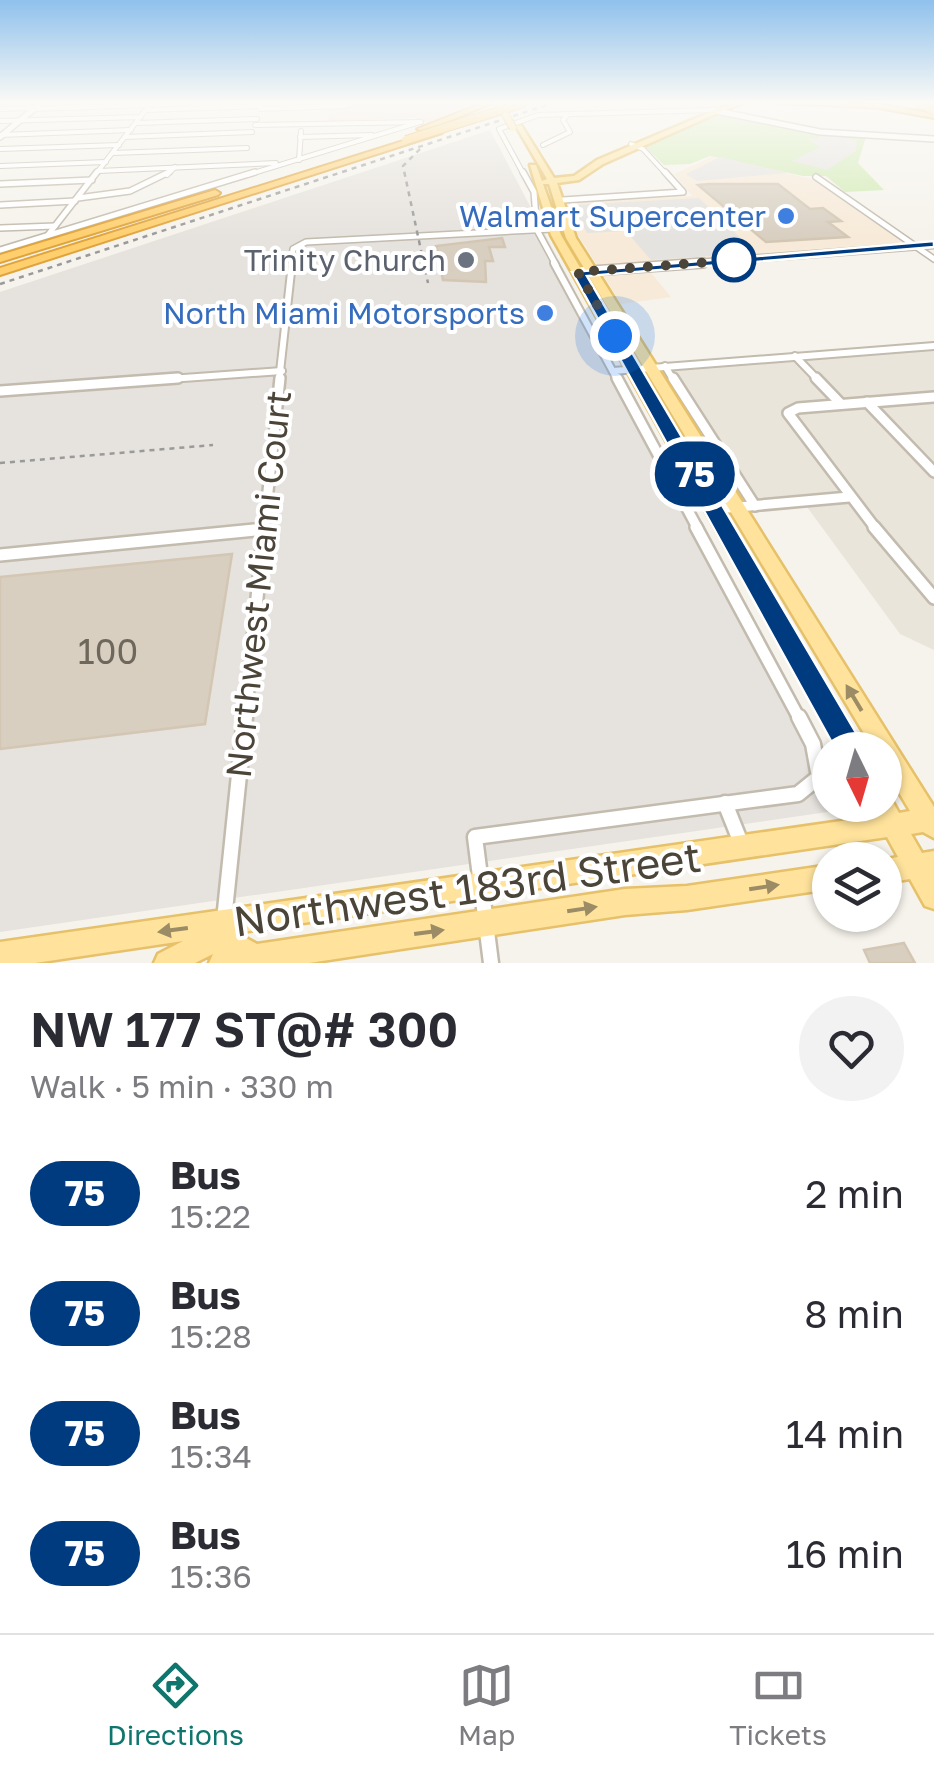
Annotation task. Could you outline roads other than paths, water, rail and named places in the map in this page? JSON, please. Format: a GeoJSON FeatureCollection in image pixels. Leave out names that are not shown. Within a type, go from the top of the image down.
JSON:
{"type":"FeatureCollection","features":[{"type":"Feature","properties":{"kind":"highway"},"geometry":{"type":"LineString","coordinates":[[0,266],[352,148]]}},
{"type":"Feature","properties":{"kind":"highway"},"geometry":{"type":"LineString","coordinates":[[0,266],[379,148]]}},
{"type":"Feature","properties":{"kind":"highway"},"geometry":{"type":"LineString","coordinates":[[0,266],[386,148]]}},
{"type":"Feature","properties":{"kind":"main road"},"geometry":{"type":"LineString","coordinates":[[529,148],[562,206],[587,272]]}},
{"type":"Feature","properties":{"kind":"main road"},"geometry":{"type":"LineString","coordinates":[[530,148],[548,181],[553,229],[587,272],[650,367],[932,822]]}},
{"type":"Feature","properties":{"kind":"main road"},"geometry":{"type":"LineString","coordinates":[[548,181],[628,148]]}},
{"type":"Feature","properties":{"kind":"main road"},"geometry":{"type":"LineString","coordinates":[[544,168],[575,173]]}},
{"type":"Feature","properties":{"kind":"main road"},"geometry":{"type":"LineString","coordinates":[[562,206],[575,173]]}},
{"type":"Feature","properties":{"kind":"main road"},"geometry":{"type":"LineString","coordinates":[[736,507],[771,608],[841,732]]}},
{"type":"Feature","properties":{"kind":"main road","name":"Northwest 183rd Street"},"geometry":{"type":"LineString","coordinates":[[902,817],[932,822]]}},
{"type":"Feature","properties":{"kind":"main road","name":"Northwest 183rd Street"},"geometry":{"type":"LineString","coordinates":[[0,956],[743,848],[857,822]]}},
{"type":"Feature","properties":{"kind":"main road"},"geometry":{"type":"LineString","coordinates":[[893,822],[925,864],[934,897]]}},
{"type":"Feature","properties":{"kind":"main road","name":"Northwest 183rd Street"},"geometry":{"type":"LineString","coordinates":[[222,963],[812,879]]}},
{"type":"Feature","properties":{"kind":"main road"},"geometry":{"type":"LineString","coordinates":[[167,963],[203,945],[224,923],[235,946],[255,958]]}},
{"type":"Feature","properties":{"kind":"street"},"geometry":{"type":"LineString","coordinates":[[0,150],[49,148]]}},
{"type":"Feature","properties":{"kind":"street"},"geometry":{"type":"LineString","coordinates":[[46,237],[117,148]]}},
{"type":"Feature","properties":{"kind":"street"},"geometry":{"type":"LineString","coordinates":[[113,153],[247,148],[242,164]]}},
{"type":"Feature","properties":{"kind":"street"},"geometry":{"type":"LineString","coordinates":[[295,162],[298,148]]}},
{"type":"Feature","properties":{"kind":"street"},"geometry":{"type":"LineString","coordinates":[[0,250],[340,148]]}},
{"type":"Feature","properties":{"kind":"street"},"geometry":{"type":"LineString","coordinates":[[491,963],[474,837],[798,794],[820,778],[818,756],[537,230],[532,185],[510,148]]}},
{"type":"Feature","properties":{"kind":"street"},"geometry":{"type":"LineString","coordinates":[[562,206],[682,192],[637,148]]}},
{"type":"Feature","properties":{"kind":"street"},"geometry":{"type":"LineString","coordinates":[[0,166],[106,162]]}},
{"type":"Feature","properties":{"kind":"street"},"geometry":{"type":"LineString","coordinates":[[98,171],[295,162]]}},
{"type":"Feature","properties":{"kind":"street"},"geometry":{"type":"LineString","coordinates":[[0,204],[76,199],[145,185],[164,178],[174,168]]}},
{"type":"Feature","properties":{"kind":"street"},"geometry":{"type":"LineString","coordinates":[[816,177],[934,259]]}},
{"type":"Feature","properties":{"kind":"street"},"geometry":{"type":"LineString","coordinates":[[0,184],[92,180]]}},
{"type":"Feature","properties":{"kind":"street"},"geometry":{"type":"LineString","coordinates":[[0,228],[55,226],[65,231]]}},
{"type":"Feature","properties":{"kind":"street"},"geometry":{"type":"LineString","coordinates":[[412,226],[414,237],[553,229]]}},
{"type":"Feature","properties":{"kind":"street","name":"Northwest Miami Court"},"geometry":{"type":"LineString","coordinates":[[224,923],[295,246],[414,237]]}},
{"type":"Feature","properties":{"kind":"street"},"geometry":{"type":"LineString","coordinates":[[561,274],[934,247]]}},
{"type":"Feature","properties":{"kind":"street"},"geometry":{"type":"LineString","coordinates":[[613,371],[934,346]]}},
{"type":"Feature","properties":{"kind":"street"},"geometry":{"type":"LineString","coordinates":[[796,356],[841,404]]}},
{"type":"Feature","properties":{"kind":"street"},"geometry":{"type":"LineString","coordinates":[[650,367],[742,492],[736,507],[850,497]]}},
{"type":"Feature","properties":{"kind":"street"},"geometry":{"type":"LineString","coordinates":[[0,391],[282,371]]}},
{"type":"Feature","properties":{"kind":"street"},"geometry":{"type":"LineString","coordinates":[[934,397],[841,404],[788,413],[850,497],[934,598]]}},
{"type":"Feature","properties":{"kind":"street"},"geometry":{"type":"LineString","coordinates":[[867,402],[934,472]]}},
{"type":"Feature","properties":{"kind":"street"},"geometry":{"type":"LineString","coordinates":[[0,555],[265,529]]}},
{"type":"Feature","properties":{"kind":"street"},"geometry":{"type":"LineString","coordinates":[[771,608],[797,606]]}},
{"type":"Feature","properties":{"kind":"street"},"geometry":{"type":"LineString","coordinates":[[725,804],[743,848]]}},
{"type":"Feature","properties":{"kind":"railway"},"geometry":{"type":"LineString","coordinates":[[0,284],[416,148]]}},
{"type":"Feature","properties":{"kind":"railway"},"geometry":{"type":"LineString","coordinates":[[420,149],[403,166],[428,283]]}},
{"type":"Feature","properties":{"kind":"railway"},"geometry":{"type":"LineString","coordinates":[[0,463],[213,445]]}},
{"type":"Feature","properties":{"kind":"place","name":"Walmart Supercenter"},"geometry":{"type":"Point","coordinates":[786,216]}},
{"type":"Feature","properties":{"kind":"place","name":"Trinity Church"},"geometry":{"type":"Point","coordinates":[466,260]}},
{"type":"Feature","properties":{"kind":"place","name":"North Miami Motorsports"},"geometry":{"type":"Point","coordinates":[545,313]}}]}
